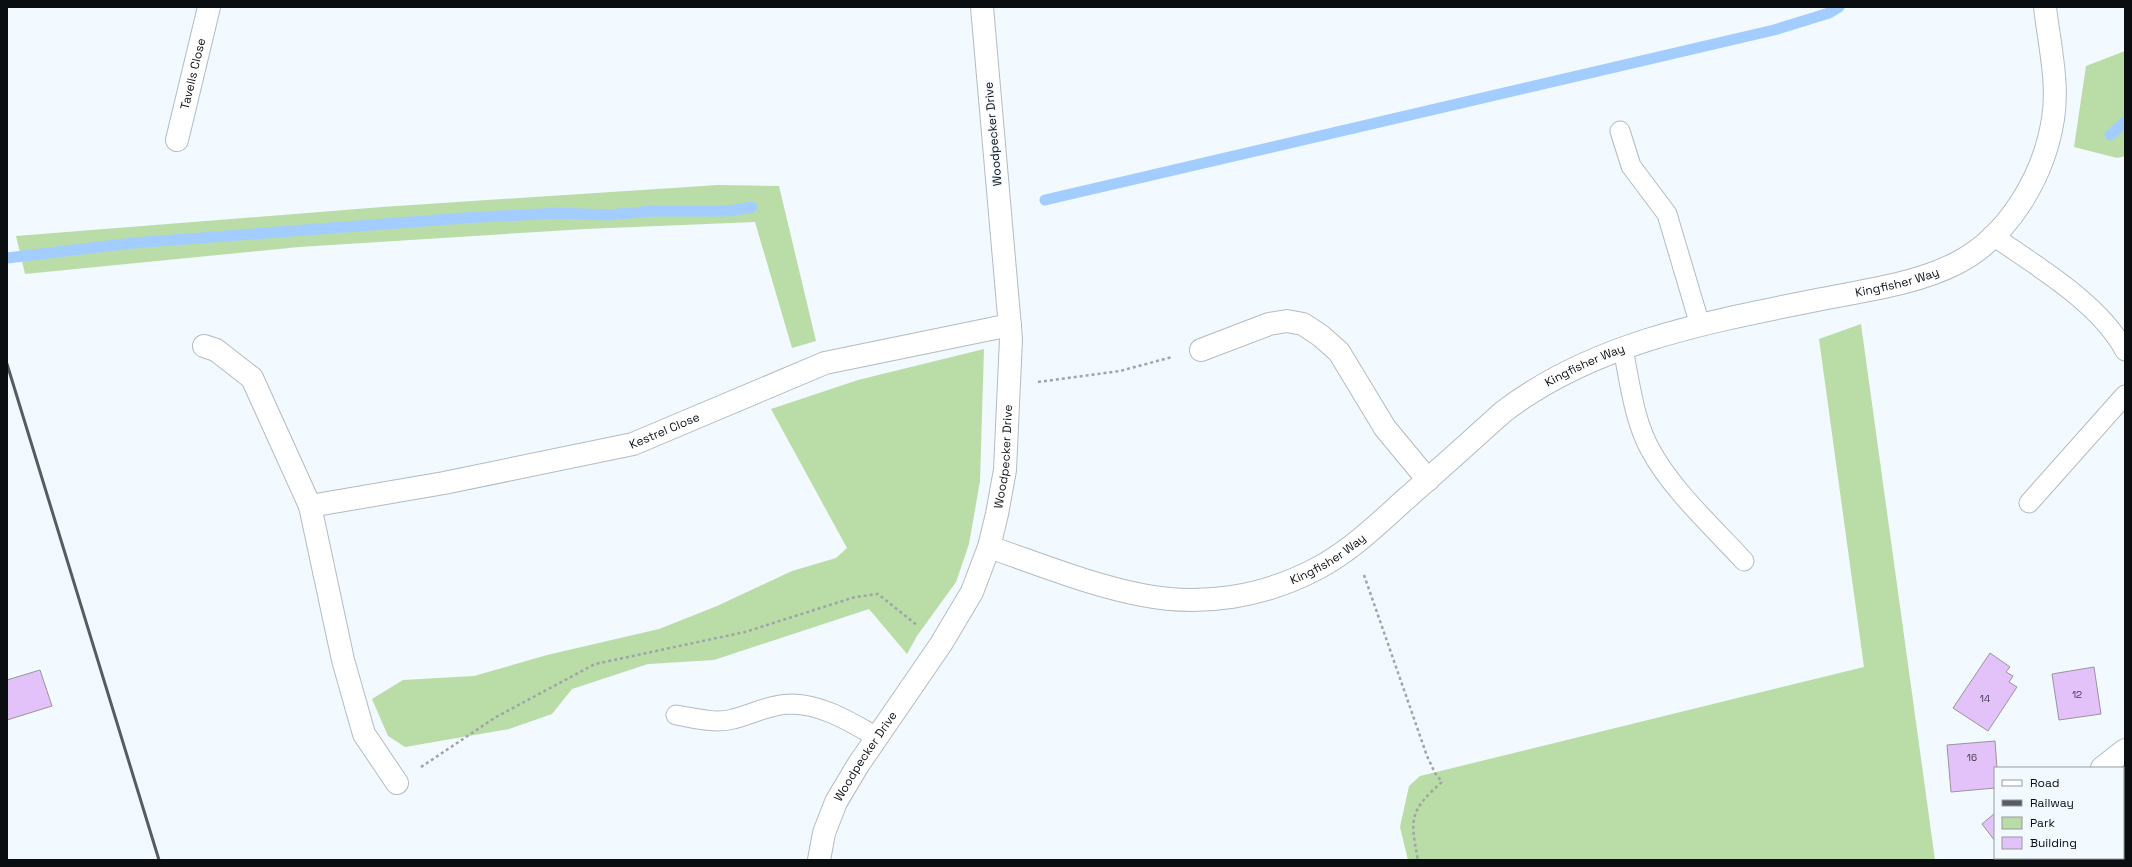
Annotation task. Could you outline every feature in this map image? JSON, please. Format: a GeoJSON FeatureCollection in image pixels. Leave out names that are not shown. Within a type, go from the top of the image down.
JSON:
{"type":"FeatureCollection","features":[{"type":"Feature","properties":{"kind":"street","name":"Tavells Close"},"geometry":{"type":"LineString","coordinates":[[177,140],[209,7]]}},
{"type":"Feature","properties":{"kind":"street","name":"Woodpecker Drive"},"geometry":{"type":"LineString","coordinates":[[819,860],[824,833],[836,802],[877,737],[941,644],[972,592],[989,547],[1005,470],[1010,385],[1010,324],[982,7]]}},
{"type":"Feature","properties":{"kind":"street","name":"Kingfisher Way"},"geometry":{"type":"LineString","coordinates":[[989,547],[1099,584],[1142,595],[1186,600],[1217,599],[1252,594],[1284,584],[1319,568],[1354,544],[1503,412],[1528,392],[1553,378],[1623,349],[1700,325],[1910,281],[1958,262],[1982,246],[2020,204],[2039,171],[2049,141],[2054,118],[2055,91],[2045,7]]}},
{"type":"Feature","properties":{"kind":"street"},"geometry":{"type":"LineString","coordinates":[[1201,350],[1269,324],[1287,321],[1303,324],[1321,336],[1339,352],[1385,428],[1428,480]]}},
{"type":"Feature","properties":{"kind":"street","name":"Kestrel Close"},"geometry":{"type":"LineString","coordinates":[[310,506],[444,483],[633,444],[825,363],[1010,324]]}},
{"type":"Feature","properties":{"kind":"street"},"geometry":{"type":"LineString","coordinates":[[204,346],[216,350],[252,378],[310,506],[344,660],[364,734],[397,783]]}},
{"type":"Feature","properties":{"kind":"street"},"geometry":{"type":"LineString","coordinates":[[2103,767],[2125,750]]}},
{"type":"Feature","properties":{"kind":"lane"},"geometry":{"type":"LineString","coordinates":[[1620,130],[1631,166],[1667,214],[1700,325]]}},
{"type":"Feature","properties":{"kind":"lane"},"geometry":{"type":"LineString","coordinates":[[1992,235],[2071,291],[2099,317],[2125,352]]}},
{"type":"Feature","properties":{"kind":"lane"},"geometry":{"type":"LineString","coordinates":[[1623,349],[1640,426],[1651,452],[1670,478],[1744,561]]}},
{"type":"Feature","properties":{"kind":"lane"},"geometry":{"type":"LineString","coordinates":[[2029,503],[2125,395]]}},
{"type":"Feature","properties":{"kind":"lane"},"geometry":{"type":"LineString","coordinates":[[676,715],[714,721],[732,720],[778,705],[793,704],[832,712],[877,737]]}},
{"type":"Feature","properties":{"kind":"path"},"geometry":{"type":"LineString","coordinates":[[1010,385],[1120,371],[1201,350]]}},
{"type":"Feature","properties":{"kind":"path"},"geometry":{"type":"LineString","coordinates":[[1354,544],[1427,756],[1435,773],[1442,782],[1424,798],[1415,812],[1412,830],[1418,860]]}},
{"type":"Feature","properties":{"kind":"path"},"geometry":{"type":"LineString","coordinates":[[397,783],[496,716],[595,664],[745,632],[856,597],[878,594],[941,644]]}},
{"type":"Feature","properties":{"kind":"green space"},"geometry":{"type":"Polygon","coordinates":[[[2125,51],[2125,156],[2117,158],[2074,147],[2086,66],[2125,51]]]}},
{"type":"Feature","properties":{"kind":"green space"},"geometry":{"type":"Polygon","coordinates":[[[718,185],[779,186],[816,341],[792,348],[755,222],[585,229],[299,247],[25,274],[16,236],[382,207],[718,185]]]}},
{"type":"Feature","properties":{"kind":"green space"},"geometry":{"type":"Polygon","coordinates":[[[1861,324],[1935,860],[1408,860],[1400,827],[1409,786],[1420,776],[1864,667],[1819,339],[1861,324]]]}},
{"type":"Feature","properties":{"kind":"green space"},"geometry":{"type":"Polygon","coordinates":[[[984,349],[980,481],[969,544],[956,582],[917,636],[907,654],[869,609],[714,660],[648,664],[572,689],[552,714],[509,729],[405,747],[388,736],[372,699],[403,680],[474,676],[547,655],[659,629],[717,606],[792,571],[836,558],[847,548],[771,409],[858,380],[984,349]]]}},
{"type":"Feature","properties":{"kind":"building"},"geometry":{"type":"Polygon","coordinates":[[[1990,653],[2010,667],[2006,672],[2013,676],[2009,682],[2017,687],[1988,731],[1953,708],[1990,653]]]}},
{"type":"Feature","properties":{"kind":"building"},"geometry":{"type":"Polygon","coordinates":[[[2094,667],[2101,714],[2059,720],[2052,674],[2094,667]]]}},
{"type":"Feature","properties":{"kind":"building"},"geometry":{"type":"Polygon","coordinates":[[[40,670],[52,706],[7,720],[7,680],[40,670]]]}},
{"type":"Feature","properties":{"kind":"building"},"geometry":{"type":"Polygon","coordinates":[[[1995,741],[1997,767],[1994,767],[1994,788],[1951,792],[1947,745],[1995,741]]]}},
{"type":"Feature","properties":{"kind":"building"},"geometry":{"type":"Polygon","coordinates":[[[2124,787],[2125,787],[2124,822],[2124,787]]]}},
{"type":"Feature","properties":{"kind":"building"},"geometry":{"type":"Polygon","coordinates":[[[1994,814],[1994,840],[1982,824],[1994,814]]]}},
{"type":"Feature","properties":{"kind":"waterway"},"geometry":{"type":"LineString","coordinates":[[1045,200],[1774,30],[1829,13],[1839,7]]}},
{"type":"Feature","properties":{"kind":"waterway"},"geometry":{"type":"LineString","coordinates":[[2110,135],[2125,122]]}},
{"type":"Feature","properties":{"kind":"waterway"},"geometry":{"type":"LineString","coordinates":[[7,258],[133,243],[464,218],[558,213],[608,215],[653,211],[728,211],[752,207]]}},
{"type":"Feature","properties":{"kind":"railway"},"geometry":{"type":"LineString","coordinates":[[7,364],[159,860]]}}]}
